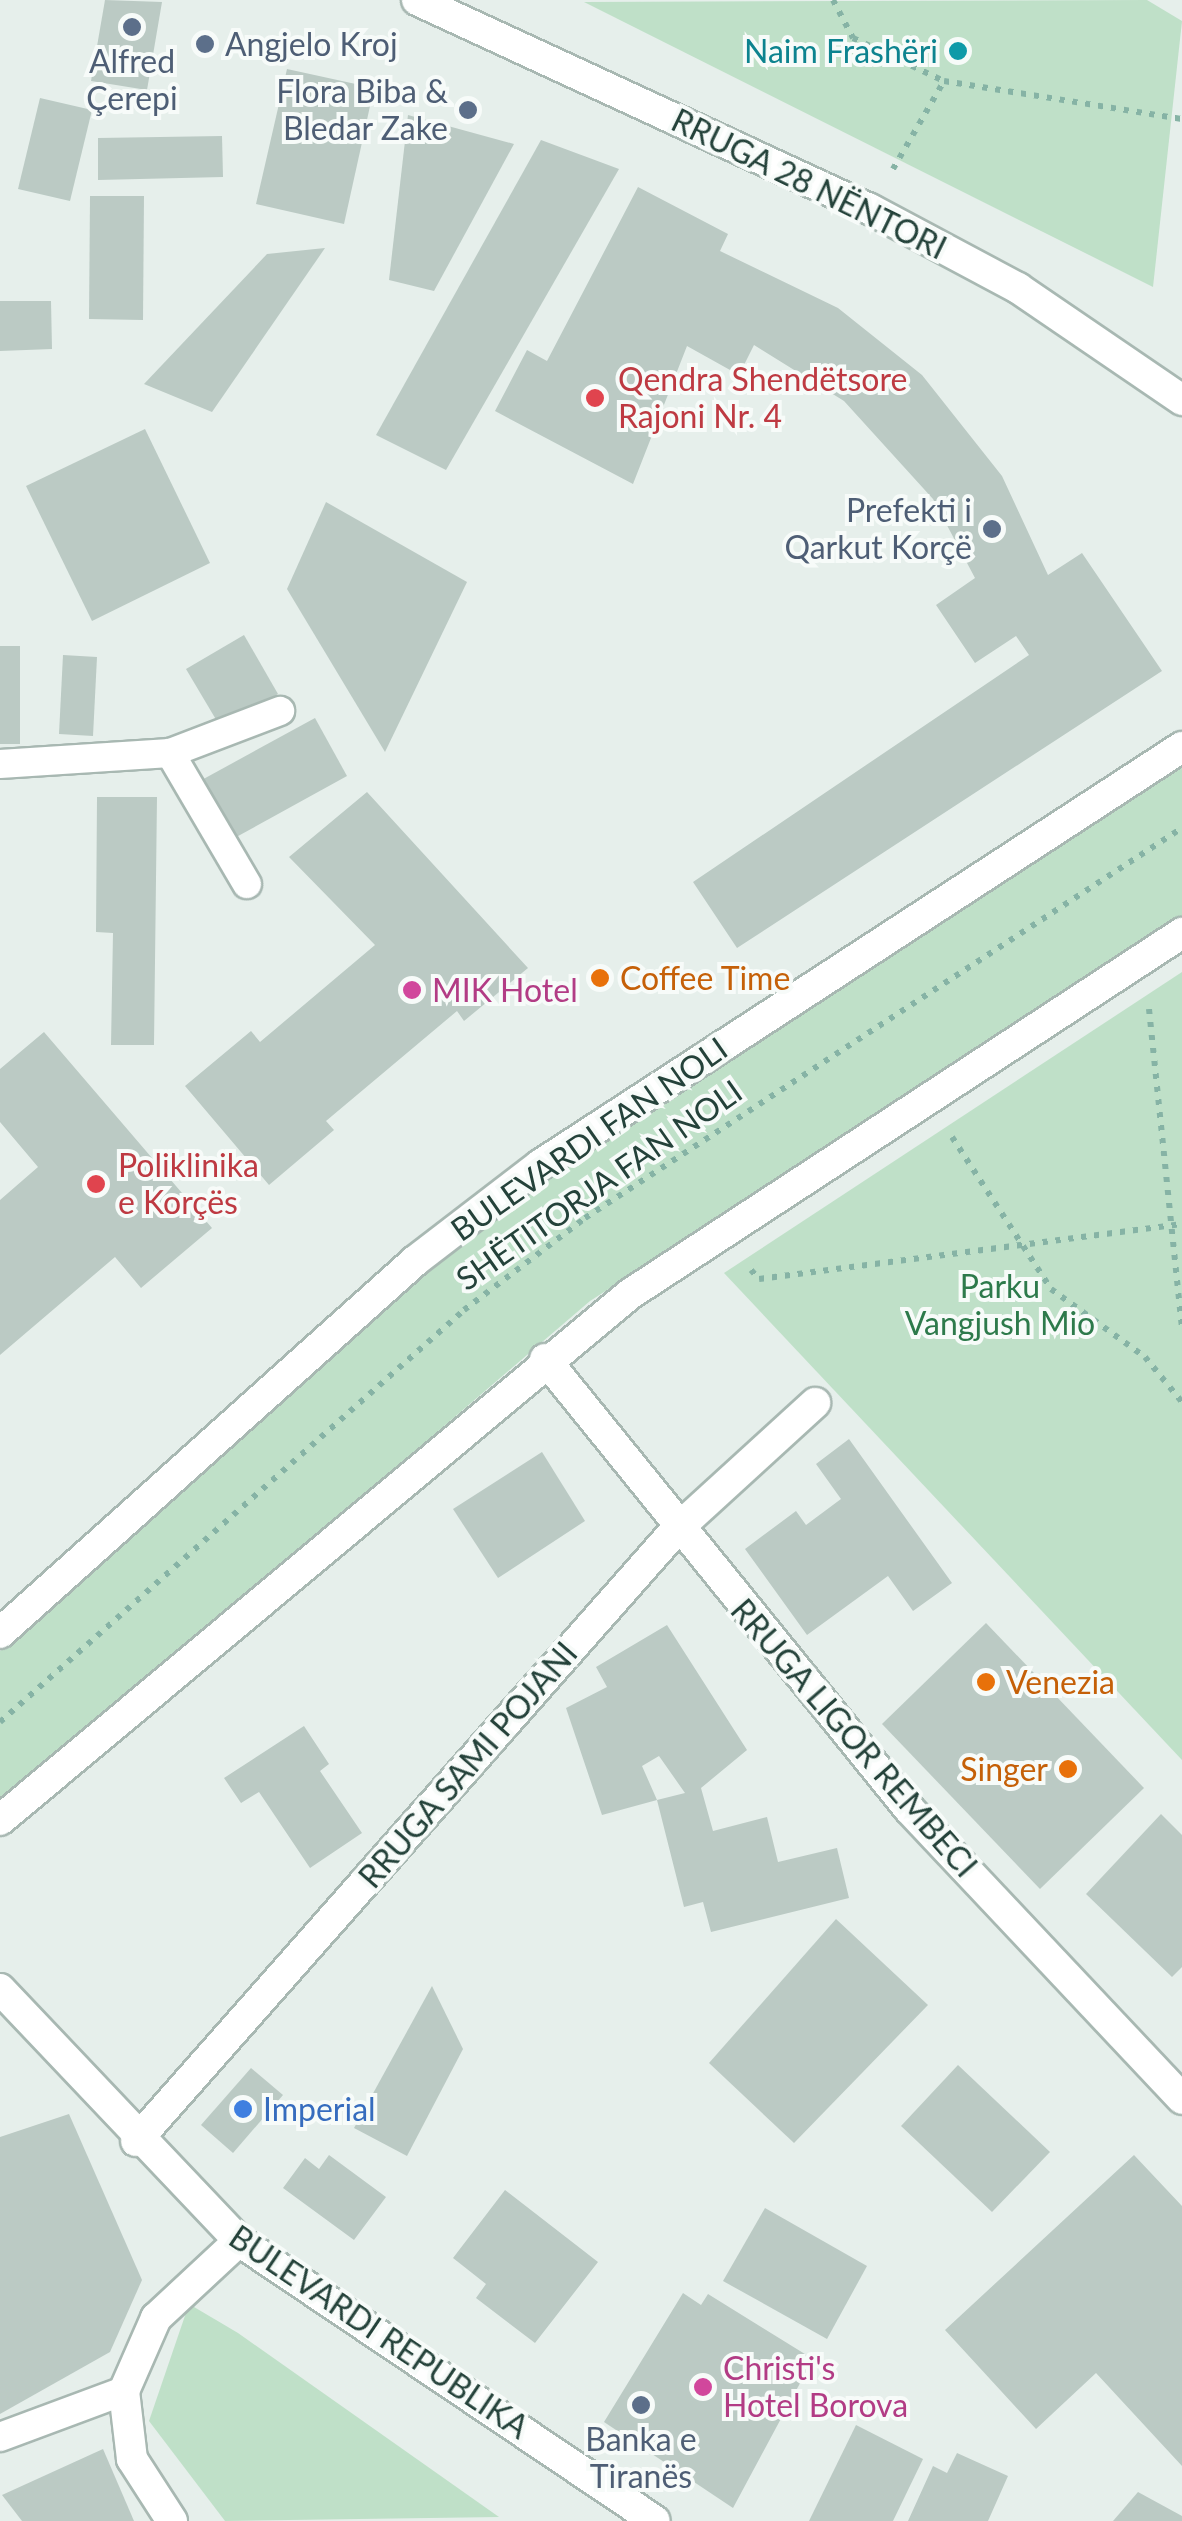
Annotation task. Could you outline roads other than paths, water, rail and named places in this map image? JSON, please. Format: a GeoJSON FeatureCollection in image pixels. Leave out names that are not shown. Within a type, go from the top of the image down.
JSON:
{"type":"FeatureCollection","features":[{"type":"Feature","properties":{"kind":"main road","name":"RRUGA 28 NËNTORI"},"geometry":{"type":"LineString","coordinates":[[417,0],[870,209],[1018,288],[1182,400]]}},
{"type":"Feature","properties":{"kind":"main road","name":"BULEVARDI FAN NOLI"},"geometry":{"type":"LineString","coordinates":[[0,1633],[415,1261],[540,1165],[1182,747]]}},
{"type":"Feature","properties":{"kind":"main road"},"geometry":{"type":"LineString","coordinates":[[0,1820],[545,1359],[721,1234],[1182,934]]}},
{"type":"Feature","properties":{"kind":"main road","name":"RRUGA LIGOR REMBECI"},"geometry":{"type":"LineString","coordinates":[[545,1359],[675,1530],[910,1810],[1182,2099]]}},
{"type":"Feature","properties":{"kind":"main road","name":"RRUGA SAMI POJANI"},"geometry":{"type":"LineString","coordinates":[[136,2141],[675,1530],[816,1403]]}},
{"type":"Feature","properties":{"kind":"main road","name":"BULEVARDI REPUBLIKA"},"geometry":{"type":"LineString","coordinates":[[0,1988],[136,2141],[239,2242],[655,2521]]}},
{"type":"Feature","properties":{"kind":"main road"},"geometry":{"type":"LineString","coordinates":[[172,2521],[132,2459],[124,2391],[156,2318],[239,2242]]}},
{"type":"Feature","properties":{"kind":"lane"},"geometry":{"type":"LineString","coordinates":[[0,764],[170,753],[280,711]]}},
{"type":"Feature","properties":{"kind":"lane"},"geometry":{"type":"LineString","coordinates":[[170,753],[247,884]]}},
{"type":"Feature","properties":{"kind":"lane"},"geometry":{"type":"LineString","coordinates":[[0,2436],[124,2391]]}},
{"type":"Feature","properties":{"kind":"place","name":"Alfred Çerepi"},"geometry":{"type":"Point","coordinates":[132,27]}},
{"type":"Feature","properties":{"kind":"place","name":"Angjelo Kroj"},"geometry":{"type":"Point","coordinates":[205,44]}},
{"type":"Feature","properties":{"kind":"place","name":"Naim Frashëri"},"geometry":{"type":"Point","coordinates":[958,51]}},
{"type":"Feature","properties":{"kind":"place","name":"Flora Biba & Bledar Zake"},"geometry":{"type":"Point","coordinates":[468,110]}},
{"type":"Feature","properties":{"kind":"place","name":"Qendra Shendëtsore Rajoni Nr. 4"},"geometry":{"type":"Point","coordinates":[595,398]}},
{"type":"Feature","properties":{"kind":"place","name":"Prefekti i Qarkut Korçë"},"geometry":{"type":"Point","coordinates":[992,529]}},
{"type":"Feature","properties":{"kind":"place","name":"Coffee Time"},"geometry":{"type":"Point","coordinates":[600,978]}},
{"type":"Feature","properties":{"kind":"place","name":"MIK Hotel"},"geometry":{"type":"Point","coordinates":[412,990]}},
{"type":"Feature","properties":{"kind":"place","name":"Poliklinika e Korçës"},"geometry":{"type":"Point","coordinates":[96,1184]}},
{"type":"Feature","properties":{"kind":"place","name":"Venezia"},"geometry":{"type":"Point","coordinates":[986,1682]}},
{"type":"Feature","properties":{"kind":"place","name":"Singer"},"geometry":{"type":"Point","coordinates":[1068,1769]}},
{"type":"Feature","properties":{"kind":"place","name":"Imperial"},"geometry":{"type":"Point","coordinates":[243,2109]}},
{"type":"Feature","properties":{"kind":"place","name":"Christi's Hotel Borova"},"geometry":{"type":"Point","coordinates":[703,2387]}},
{"type":"Feature","properties":{"kind":"place","name":"Banka e Tiranës"},"geometry":{"type":"Point","coordinates":[641,2405]}},
{"type":"Feature","properties":{"kind":"park label","name":"Parku Vangjush Mio"},"geometry":{"type":"Point","coordinates":[1000,1306]}}]}
